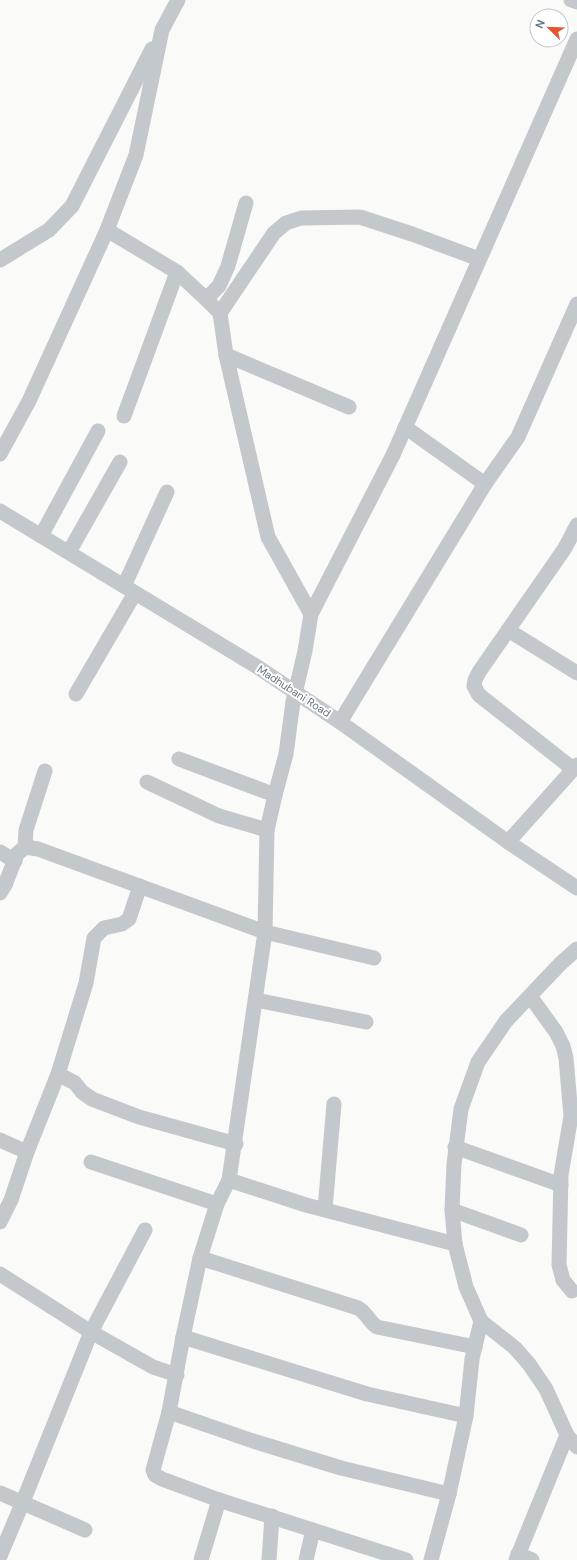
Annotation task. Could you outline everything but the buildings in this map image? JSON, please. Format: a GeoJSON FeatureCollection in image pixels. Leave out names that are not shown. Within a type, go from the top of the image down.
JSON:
{"type":"FeatureCollection","features":[{"type":"Feature","properties":{"kind":"street"},"geometry":{"type":"LineString","coordinates":[[0,260],[49,230],[72,206],[178,0]]}},
{"type":"Feature","properties":{"kind":"street"},"geometry":{"type":"LineString","coordinates":[[571,0],[577,2]]}},
{"type":"Feature","properties":{"kind":"street"},"geometry":{"type":"LineString","coordinates":[[0,454],[29,401],[107,230],[136,155],[162,30]]}},
{"type":"Feature","properties":{"kind":"street"},"geometry":{"type":"LineString","coordinates":[[406,1560],[219,1500],[162,1479],[155,1475],[153,1470],[169,1412],[177,1375],[182,1337],[200,1258],[217,1204],[229,1180],[236,1144],[265,932],[267,830],[286,754],[311,614],[393,455],[577,39]]}},
{"type":"Feature","properties":{"kind":"street"},"geometry":{"type":"LineString","coordinates":[[206,298],[219,286],[228,266],[246,203]]}},
{"type":"Feature","properties":{"kind":"street"},"geometry":{"type":"LineString","coordinates":[[220,313],[274,234],[286,223],[301,218],[360,217],[412,234],[479,259]]}},
{"type":"Feature","properties":{"kind":"street"},"geometry":{"type":"LineString","coordinates":[[107,230],[177,272],[220,313],[226,355],[268,537],[311,614]]}},
{"type":"Feature","properties":{"kind":"street"},"geometry":{"type":"LineString","coordinates":[[124,416],[177,272]]}},
{"type":"Feature","properties":{"kind":"street"},"geometry":{"type":"LineString","coordinates":[[340,722],[485,484],[518,437],[571,334],[577,304]]}},
{"type":"Feature","properties":{"kind":"street"},"geometry":{"type":"LineString","coordinates":[[226,355],[349,407]]}},
{"type":"Feature","properties":{"kind":"street"},"geometry":{"type":"LineString","coordinates":[[405,427],[485,484]]}},
{"type":"Feature","properties":{"kind":"street"},"geometry":{"type":"LineString","coordinates":[[41,536],[98,431]]}},
{"type":"Feature","properties":{"kind":"street"},"geometry":{"type":"LineString","coordinates":[[68,552],[120,462]]}},
{"type":"Feature","properties":{"kind":"street"},"geometry":{"type":"LineString","coordinates":[[76,694],[130,589],[167,492]]}},
{"type":"Feature","properties":{"kind":"street","name":"Madhubani Road"},"geometry":{"type":"LineString","coordinates":[[0,511],[256,666],[296,692],[508,842],[577,888]]}},
{"type":"Feature","properties":{"kind":"street"},"geometry":{"type":"LineString","coordinates":[[508,842],[575,767],[479,695],[474,686],[475,680],[508,630],[571,551],[577,525]]}},
{"type":"Feature","properties":{"kind":"street"},"geometry":{"type":"LineString","coordinates":[[508,630],[577,673]]}},
{"type":"Feature","properties":{"kind":"street"},"geometry":{"type":"LineString","coordinates":[[179,759],[275,795]]}},
{"type":"Feature","properties":{"kind":"street"},"geometry":{"type":"LineString","coordinates":[[0,893],[5,885],[17,854],[25,847],[26,830],[45,771]]}},
{"type":"Feature","properties":{"kind":"street"},"geometry":{"type":"LineString","coordinates":[[147,782],[219,816],[267,830]]}},
{"type":"Feature","properties":{"kind":"street"},"geometry":{"type":"LineString","coordinates":[[25,847],[38,849],[265,932],[374,958]]}},
{"type":"Feature","properties":{"kind":"street"},"geometry":{"type":"LineString","coordinates":[[0,852],[15,861]]}},
{"type":"Feature","properties":{"kind":"street"},"geometry":{"type":"LineString","coordinates":[[0,1222],[11,1200],[27,1152],[58,1074],[86,983],[94,938],[104,928],[122,924],[129,919],[140,886]]}},
{"type":"Feature","properties":{"kind":"street"},"geometry":{"type":"LineString","coordinates":[[577,949],[561,963],[506,1021],[478,1062],[461,1109],[455,1147],[452,1210],[455,1244],[466,1287],[481,1321],[515,1348],[529,1364],[546,1389],[567,1435],[577,1447]]}},
{"type":"Feature","properties":{"kind":"street"},"geometry":{"type":"LineString","coordinates":[[530,996],[556,1032],[563,1046],[566,1058],[571,1116],[562,1162],[559,1265],[563,1280],[572,1291]]}},
{"type":"Feature","properties":{"kind":"street"},"geometry":{"type":"LineString","coordinates":[[256,1000],[366,1022]]}},
{"type":"Feature","properties":{"kind":"street"},"geometry":{"type":"LineString","coordinates":[[58,1074],[76,1083],[82,1092],[92,1099],[139,1117],[236,1144]]}},
{"type":"Feature","properties":{"kind":"street"},"geometry":{"type":"LineString","coordinates":[[324,1209],[334,1104]]}},
{"type":"Feature","properties":{"kind":"street"},"geometry":{"type":"LineString","coordinates":[[0,1140],[27,1152]]}},
{"type":"Feature","properties":{"kind":"street"},"geometry":{"type":"LineString","coordinates":[[455,1147],[561,1185]]}},
{"type":"Feature","properties":{"kind":"street"},"geometry":{"type":"LineString","coordinates":[[91,1162],[217,1204]]}},
{"type":"Feature","properties":{"kind":"street"},"geometry":{"type":"LineString","coordinates":[[229,1180],[306,1205],[455,1244]]}},
{"type":"Feature","properties":{"kind":"street"},"geometry":{"type":"LineString","coordinates":[[452,1210],[520,1235]]}},
{"type":"Feature","properties":{"kind":"street"},"geometry":{"type":"LineString","coordinates":[[0,1556],[90,1332],[145,1230]]}},
{"type":"Feature","properties":{"kind":"street"},"geometry":{"type":"LineString","coordinates":[[200,1258],[358,1308],[363,1311],[376,1328],[475,1347]]}},
{"type":"Feature","properties":{"kind":"street"},"geometry":{"type":"LineString","coordinates":[[0,1274],[90,1332],[153,1367],[177,1375]]}},
{"type":"Feature","properties":{"kind":"street"},"geometry":{"type":"LineString","coordinates":[[431,1560],[449,1494],[466,1416],[472,1360],[481,1321]]}},
{"type":"Feature","properties":{"kind":"street"},"geometry":{"type":"LineString","coordinates":[[182,1337],[367,1394],[466,1416]]}},
{"type":"Feature","properties":{"kind":"street"},"geometry":{"type":"LineString","coordinates":[[169,1412],[253,1441],[341,1468],[449,1494]]}},
{"type":"Feature","properties":{"kind":"street"},"geometry":{"type":"LineString","coordinates":[[532,1560],[517,1557],[567,1435]]}},
{"type":"Feature","properties":{"kind":"street"},"geometry":{"type":"LineString","coordinates":[[0,1493],[22,1504],[85,1530]]}},
{"type":"Feature","properties":{"kind":"street"},"geometry":{"type":"LineString","coordinates":[[201,1560],[219,1500]]}},
{"type":"Feature","properties":{"kind":"street"},"geometry":{"type":"LineString","coordinates":[[269,1560],[272,1516]]}},
{"type":"Feature","properties":{"kind":"street"},"geometry":{"type":"LineString","coordinates":[[306,1560],[313,1530]]}}]}
